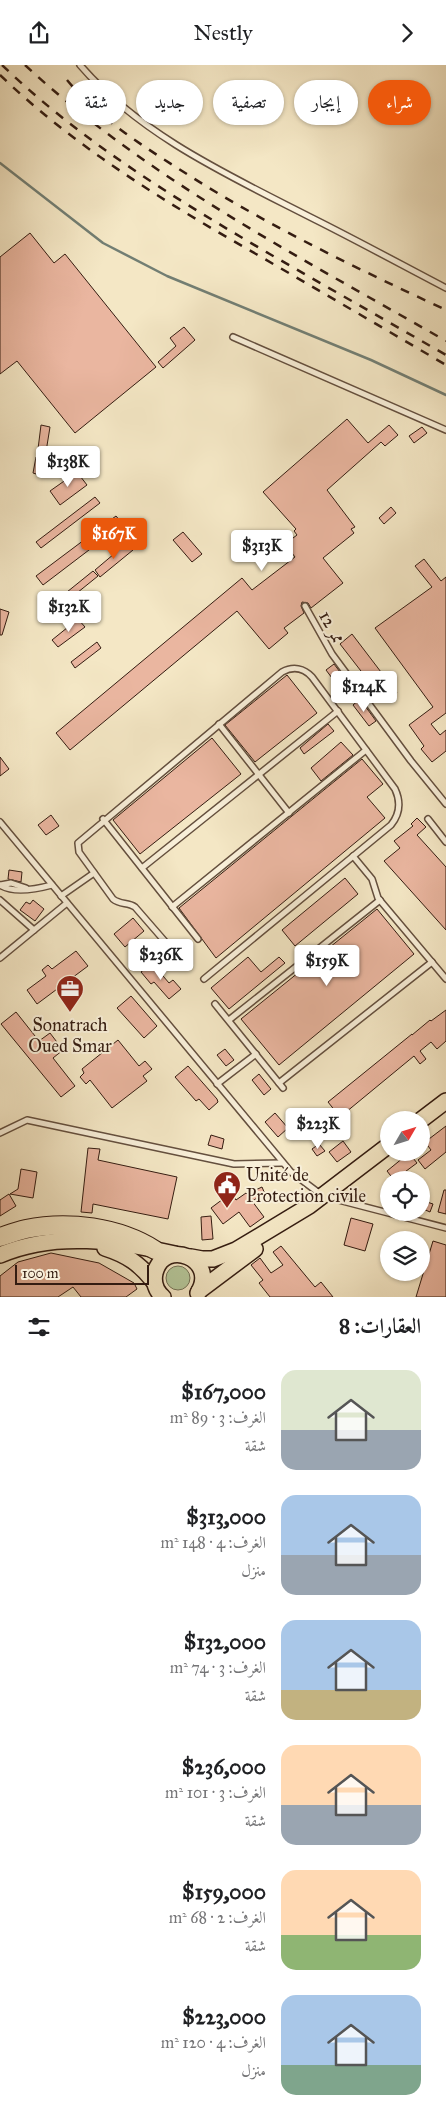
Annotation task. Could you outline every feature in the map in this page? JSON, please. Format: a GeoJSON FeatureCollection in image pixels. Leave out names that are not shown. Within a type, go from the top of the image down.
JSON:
{"type":"FeatureCollection","features":[{"type":"Feature","properties":{"kind":"highway"},"geometry":{"type":"LineString","coordinates":[[0,1237],[27,1229],[77,1226],[126,1235],[142,1241],[155,1249]]}},
{"type":"Feature","properties":{"kind":"main road"},"geometry":{"type":"LineString","coordinates":[[430,1113],[446,1101]]}},
{"type":"Feature","properties":{"kind":"main road"},"geometry":{"type":"LineString","coordinates":[[0,1255],[24,1246],[77,1240],[109,1241],[202,1259],[225,1255],[309,1206],[380,1152]]}},
{"type":"Feature","properties":{"kind":"main road"},"geometry":{"type":"LineString","coordinates":[[197,1294],[210,1281],[282,1230],[309,1206]]}},
{"type":"Feature","properties":{"kind":"main road"},"geometry":{"type":"LineString","coordinates":[[77,1240],[129,1257],[142,1267],[163,1297]]}},
{"type":"Feature","properties":{"kind":"main road"},"geometry":{"type":"LineString","coordinates":[[154,1282],[157,1267],[161,1261],[175,1254]]}},
{"type":"Feature","properties":{"kind":"main road"},"geometry":{"type":"LineString","coordinates":[[190,1257],[201,1269],[203,1277],[197,1294]]}},
{"type":"Feature","properties":{"kind":"lane"},"geometry":{"type":"LineString","coordinates":[[80,65],[123,107],[164,136],[248,185],[446,288]]}},
{"type":"Feature","properties":{"kind":"lane"},"geometry":{"type":"LineString","coordinates":[[233,337],[446,430]]}},
{"type":"Feature","properties":{"kind":"lane","name":"ممر 12"},"geometry":{"type":"LineString","coordinates":[[305,606],[332,654],[411,761],[446,804]]}},
{"type":"Feature","properties":{"kind":"lane"},"geometry":{"type":"LineString","coordinates":[[175,953],[133,906],[121,904],[112,899],[79,852],[77,846],[79,840],[282,672],[291,668],[301,669],[309,674],[338,711],[395,789],[399,799],[399,811],[391,825],[204,979]]}},
{"type":"Feature","properties":{"kind":"lane"},"geometry":{"type":"LineString","coordinates":[[142,868],[338,711]]}},
{"type":"Feature","properties":{"kind":"lane"},"geometry":{"type":"LineString","coordinates":[[219,724],[289,813]]}},
{"type":"Feature","properties":{"kind":"lane"},"geometry":{"type":"LineString","coordinates":[[172,907],[366,751]]}},
{"type":"Feature","properties":{"kind":"lane"},"geometry":{"type":"LineString","coordinates":[[104,819],[198,939]]}},
{"type":"Feature","properties":{"kind":"lane"},"geometry":{"type":"LineString","coordinates":[[428,819],[446,842]]}},
{"type":"Feature","properties":{"kind":"lane"},"geometry":{"type":"LineString","coordinates":[[0,822],[282,1163],[300,1180],[323,1196],[446,1228]]}},
{"type":"Feature","properties":{"kind":"lane"},"geometry":{"type":"LineString","coordinates":[[353,856],[372,879],[380,901],[446,979]]}},
{"type":"Feature","properties":{"kind":"lane"},"geometry":{"type":"LineString","coordinates":[[62,896],[94,873]]}},
{"type":"Feature","properties":{"kind":"lane"},"geometry":{"type":"LineString","coordinates":[[0,885],[11,883],[26,888],[52,885]]}},
{"type":"Feature","properties":{"kind":"lane"},"geometry":{"type":"LineString","coordinates":[[0,901],[34,930]]}},
{"type":"Feature","properties":{"kind":"lane"},"geometry":{"type":"LineString","coordinates":[[229,1020],[380,901]]}},
{"type":"Feature","properties":{"kind":"lane"},"geometry":{"type":"LineString","coordinates":[[0,958],[66,903]]}},
{"type":"Feature","properties":{"kind":"lane"},"geometry":{"type":"LineString","coordinates":[[215,1003],[281,1086],[432,961]]}},
{"type":"Feature","properties":{"kind":"lane"},"geometry":{"type":"LineString","coordinates":[[217,1084],[256,1054]]}},
{"type":"Feature","properties":{"kind":"lane"},"geometry":{"type":"LineString","coordinates":[[0,1133],[28,1120],[234,1164],[282,1163]]}},
{"type":"Feature","properties":{"kind":"green space"},"geometry":{"type":"Polygon","coordinates":[[[178,1266],[186,1270],[190,1278],[186,1286],[178,1290],[170,1286],[166,1278],[170,1270],[178,1266]]]}},
{"type":"Feature","properties":{"kind":"building"},"geometry":{"type":"Polygon","coordinates":[[[30,233],[54,263],[65,254],[156,367],[75,433],[17,361],[0,374],[0,257],[30,233]]]}},
{"type":"Feature","properties":{"kind":"building"},"geometry":{"type":"Polygon","coordinates":[[[184,327],[195,340],[163,368],[158,362],[176,346],[170,338],[184,327]]]}},
{"type":"Feature","properties":{"kind":"building"},"geometry":{"type":"Polygon","coordinates":[[[347,419],[368,443],[389,425],[398,435],[385,446],[381,442],[327,490],[355,527],[351,529],[354,533],[323,558],[343,583],[311,608],[308,603],[302,602],[301,606],[304,613],[284,628],[288,633],[269,649],[237,611],[70,750],[56,733],[242,578],[252,590],[295,557],[285,544],[297,535],[294,531],[296,529],[263,492],[347,419]]]}},
{"type":"Feature","properties":{"kind":"building"},"geometry":{"type":"Polygon","coordinates":[[[41,425],[50,427],[45,458],[37,457],[41,425]]]}},
{"type":"Feature","properties":{"kind":"building"},"geometry":{"type":"Polygon","coordinates":[[[422,427],[427,433],[414,443],[409,436],[422,427]]]}},
{"type":"Feature","properties":{"kind":"building"},"geometry":{"type":"Polygon","coordinates":[[[36,457],[42,459],[39,475],[33,473],[36,457]]]}},
{"type":"Feature","properties":{"kind":"building"},"geometry":{"type":"Polygon","coordinates":[[[77,472],[87,485],[60,505],[50,491],[77,472]]]}},
{"type":"Feature","properties":{"kind":"building"},"geometry":{"type":"Polygon","coordinates":[[[95,497],[100,503],[41,548],[36,542],[95,497]]]}},
{"type":"Feature","properties":{"kind":"building"},"geometry":{"type":"Polygon","coordinates":[[[391,507],[396,513],[384,524],[379,518],[391,507]]]}},
{"type":"Feature","properties":{"kind":"building"},"geometry":{"type":"Polygon","coordinates":[[[116,516],[121,522],[108,532],[110,534],[43,585],[36,576],[116,516]]]}},
{"type":"Feature","properties":{"kind":"building"},"geometry":{"type":"Polygon","coordinates":[[[183,532],[202,554],[192,562],[173,540],[183,532]]]}},
{"type":"Feature","properties":{"kind":"building"},"geometry":{"type":"Polygon","coordinates":[[[127,543],[133,550],[100,577],[95,570],[127,543]]]}},
{"type":"Feature","properties":{"kind":"building"},"geometry":{"type":"Polygon","coordinates":[[[424,559],[441,581],[446,577],[446,713],[431,724],[440,735],[446,730],[446,751],[432,762],[421,749],[424,746],[409,725],[433,707],[375,628],[432,587],[415,566],[424,559]]]}},
{"type":"Feature","properties":{"kind":"building"},"geometry":{"type":"Polygon","coordinates":[[[93,571],[98,576],[46,618],[41,613],[93,571]]]}},
{"type":"Feature","properties":{"kind":"building"},"geometry":{"type":"Polygon","coordinates":[[[0,609],[9,612],[2,635],[0,635],[0,609]]]}},
{"type":"Feature","properties":{"kind":"building"},"geometry":{"type":"Polygon","coordinates":[[[78,619],[85,627],[58,647],[52,640],[78,619]]]}},
{"type":"Feature","properties":{"kind":"building"},"geometry":{"type":"Polygon","coordinates":[[[352,634],[397,693],[385,702],[340,644],[352,634]]]}},
{"type":"Feature","properties":{"kind":"building"},"geometry":{"type":"Polygon","coordinates":[[[97,642],[101,648],[75,668],[71,662],[97,642]]]}},
{"type":"Feature","properties":{"kind":"building"},"geometry":{"type":"Polygon","coordinates":[[[334,664],[352,688],[344,694],[326,670],[334,664]]]}},
{"type":"Feature","properties":{"kind":"building"},"geometry":{"type":"Polygon","coordinates":[[[287,675],[317,713],[255,762],[225,725],[287,675]]]}},
{"type":"Feature","properties":{"kind":"building"},"geometry":{"type":"Polygon","coordinates":[[[360,699],[376,721],[369,726],[353,705],[360,699]]]}},
{"type":"Feature","properties":{"kind":"building"},"geometry":{"type":"Polygon","coordinates":[[[328,724],[334,731],[304,754],[300,748],[328,724]]]}},
{"type":"Feature","properties":{"kind":"building"},"geometry":{"type":"Polygon","coordinates":[[[212,738],[241,774],[140,854],[113,820],[212,738]]]}},
{"type":"Feature","properties":{"kind":"building"},"geometry":{"type":"Polygon","coordinates":[[[341,742],[353,755],[321,781],[311,768],[341,742]]]}},
{"type":"Feature","properties":{"kind":"building"},"geometry":{"type":"Polygon","coordinates":[[[0,757],[9,769],[0,776],[0,757]]]}},
{"type":"Feature","properties":{"kind":"building"},"geometry":{"type":"Polygon","coordinates":[[[362,759],[383,784],[367,797],[385,818],[216,958],[179,908],[362,759]]]}},
{"type":"Feature","properties":{"kind":"building"},"geometry":{"type":"Polygon","coordinates":[[[51,815],[59,826],[46,835],[38,825],[51,815]]]}},
{"type":"Feature","properties":{"kind":"building"},"geometry":{"type":"Polygon","coordinates":[[[417,818],[426,827],[417,835],[446,867],[446,930],[384,861],[400,848],[394,841],[413,826],[411,824],[417,818]]]}},
{"type":"Feature","properties":{"kind":"building"},"geometry":{"type":"Polygon","coordinates":[[[9,870],[22,872],[21,882],[8,879],[9,870]]]}},
{"type":"Feature","properties":{"kind":"building"},"geometry":{"type":"Polygon","coordinates":[[[345,878],[358,894],[295,946],[282,930],[345,878]]]}},
{"type":"Feature","properties":{"kind":"building"},"geometry":{"type":"Polygon","coordinates":[[[33,900],[44,909],[35,921],[20,910],[26,902],[30,904],[33,900]]]}},
{"type":"Feature","properties":{"kind":"building"},"geometry":{"type":"Polygon","coordinates":[[[377,909],[414,954],[279,1065],[241,1019],[377,909]]]}},
{"type":"Feature","properties":{"kind":"building"},"geometry":{"type":"Polygon","coordinates":[[[133,918],[144,931],[125,947],[114,934],[133,918]]]}},
{"type":"Feature","properties":{"kind":"building"},"geometry":{"type":"Polygon","coordinates":[[[76,951],[88,966],[37,1004],[27,990],[46,976],[42,970],[48,965],[52,969],[76,951]]]}},
{"type":"Feature","properties":{"kind":"building"},"geometry":{"type":"Polygon","coordinates":[[[248,957],[261,972],[279,957],[285,963],[229,1009],[211,988],[248,957]]]}},
{"type":"Feature","properties":{"kind":"building"},"geometry":{"type":"Polygon","coordinates":[[[152,963],[169,983],[173,980],[181,989],[169,999],[154,982],[151,984],[141,972],[152,963]]]}},
{"type":"Feature","properties":{"kind":"building"},"geometry":{"type":"Polygon","coordinates":[[[131,996],[157,1026],[144,1038],[117,1008],[131,996]]]}},
{"type":"Feature","properties":{"kind":"building"},"geometry":{"type":"Polygon","coordinates":[[[446,1010],[446,1041],[437,1049],[431,1042],[420,1051],[426,1059],[420,1064],[414,1056],[340,1117],[328,1102],[412,1034],[446,1010]]]}},
{"type":"Feature","properties":{"kind":"building"},"geometry":{"type":"Polygon","coordinates":[[[16,1012],[39,1041],[50,1033],[63,1050],[53,1058],[75,1086],[61,1097],[1,1024],[16,1012]]]}},
{"type":"Feature","properties":{"kind":"building"},"geometry":{"type":"Polygon","coordinates":[[[118,1040],[139,1066],[145,1061],[152,1069],[143,1076],[147,1081],[112,1108],[90,1080],[86,1084],[80,1077],[84,1073],[82,1069],[118,1040]]]}},
{"type":"Feature","properties":{"kind":"building"},"geometry":{"type":"Polygon","coordinates":[[[225,1049],[234,1060],[226,1066],[217,1055],[225,1049]]]}},
{"type":"Feature","properties":{"kind":"building"},"geometry":{"type":"Polygon","coordinates":[[[188,1066],[217,1099],[218,1102],[209,1110],[199,1099],[196,1101],[175,1077],[188,1066]]]}},
{"type":"Feature","properties":{"kind":"building"},"geometry":{"type":"Polygon","coordinates":[[[259,1074],[271,1089],[264,1095],[252,1080],[259,1074]]]}},
{"type":"Feature","properties":{"kind":"building"},"geometry":{"type":"Polygon","coordinates":[[[275,1113],[288,1128],[278,1137],[265,1122],[275,1113]]]}},
{"type":"Feature","properties":{"kind":"building"},"geometry":{"type":"Polygon","coordinates":[[[446,1126],[446,1152],[425,1169],[419,1161],[430,1161],[430,1138],[446,1126]]]}},
{"type":"Feature","properties":{"kind":"building"},"geometry":{"type":"Polygon","coordinates":[[[211,1135],[224,1139],[222,1149],[208,1145],[211,1135]]]}},
{"type":"Feature","properties":{"kind":"building"},"geometry":{"type":"Polygon","coordinates":[[[343,1141],[351,1152],[337,1162],[329,1152],[343,1141]]]}},
{"type":"Feature","properties":{"kind":"building"},"geometry":{"type":"Polygon","coordinates":[[[319,1144],[325,1151],[317,1156],[312,1149],[319,1144]]]}},
{"type":"Feature","properties":{"kind":"building"},"geometry":{"type":"Polygon","coordinates":[[[88,1148],[100,1149],[98,1160],[177,1177],[168,1219],[93,1204],[92,1213],[81,1212],[88,1148]]]}},
{"type":"Feature","properties":{"kind":"building"},"geometry":{"type":"Polygon","coordinates":[[[399,1161],[415,1161],[417,1163],[406,1171],[387,1171],[399,1161]]]}},
{"type":"Feature","properties":{"kind":"building"},"geometry":{"type":"Polygon","coordinates":[[[21,1169],[37,1172],[33,1198],[10,1194],[18,1189],[21,1169]]]}},
{"type":"Feature","properties":{"kind":"building"},"geometry":{"type":"Polygon","coordinates":[[[262,1187],[265,1194],[252,1201],[264,1217],[250,1227],[239,1212],[223,1224],[211,1208],[231,1193],[236,1200],[246,1193],[262,1187]]]}},
{"type":"Feature","properties":{"kind":"building"},"geometry":{"type":"Polygon","coordinates":[[[444,1190],[446,1190],[446,1214],[438,1212],[444,1190]]]}},
{"type":"Feature","properties":{"kind":"building"},"geometry":{"type":"Polygon","coordinates":[[[9,1194],[16,1206],[0,1216],[0,1200],[9,1194]]]}},
{"type":"Feature","properties":{"kind":"building"},"geometry":{"type":"Polygon","coordinates":[[[211,1216],[213,1239],[202,1240],[201,1217],[211,1216]]]}},
{"type":"Feature","properties":{"kind":"building"},"geometry":{"type":"Polygon","coordinates":[[[351,1218],[373,1224],[365,1251],[344,1245],[351,1218]]]}},
{"type":"Feature","properties":{"kind":"building"},"geometry":{"type":"Polygon","coordinates":[[[433,1241],[446,1245],[446,1297],[416,1297],[421,1281],[430,1281],[430,1251],[433,1241]]]}},
{"type":"Feature","properties":{"kind":"building"},"geometry":{"type":"Polygon","coordinates":[[[281,1246],[315,1287],[321,1282],[333,1297],[270,1297],[259,1283],[263,1280],[251,1265],[260,1258],[271,1273],[283,1265],[273,1252],[281,1246]]]}},
{"type":"Feature","properties":{"kind":"building"},"geometry":{"type":"Polygon","coordinates":[[[51,1253],[99,1263],[134,1283],[137,1289],[126,1297],[81,1297],[73,1287],[58,1297],[0,1297],[0,1276],[18,1262],[51,1253]]]}},
{"type":"Feature","properties":{"kind":"waterway"},"geometry":{"type":"LineString","coordinates":[[0,163],[103,243],[167,276],[371,360],[446,395]]}},
{"type":"Feature","properties":{"kind":"railway"},"geometry":{"type":"LineString","coordinates":[[2,65],[64,119],[129,167],[268,253],[446,355]]}},
{"type":"Feature","properties":{"kind":"railway"},"geometry":{"type":"LineString","coordinates":[[25,65],[123,145],[174,181],[281,247],[446,341]]}},
{"type":"Feature","properties":{"kind":"railway"},"geometry":{"type":"LineString","coordinates":[[0,75],[29,102],[90,150],[155,194],[446,365]]}},
{"type":"Feature","properties":{"kind":"railway"},"geometry":{"type":"LineString","coordinates":[[114,125],[211,189],[244,208],[377,278],[446,310]]}},
{"type":"Feature","properties":{"kind":"place","name":"Sonatrach Oued Smar"},"geometry":{"type":"Point","coordinates":[70,1013]}},
{"type":"Feature","properties":{"kind":"place","name":"Unité de Protection civile"},"geometry":{"type":"Point","coordinates":[227,1209]}}]}
